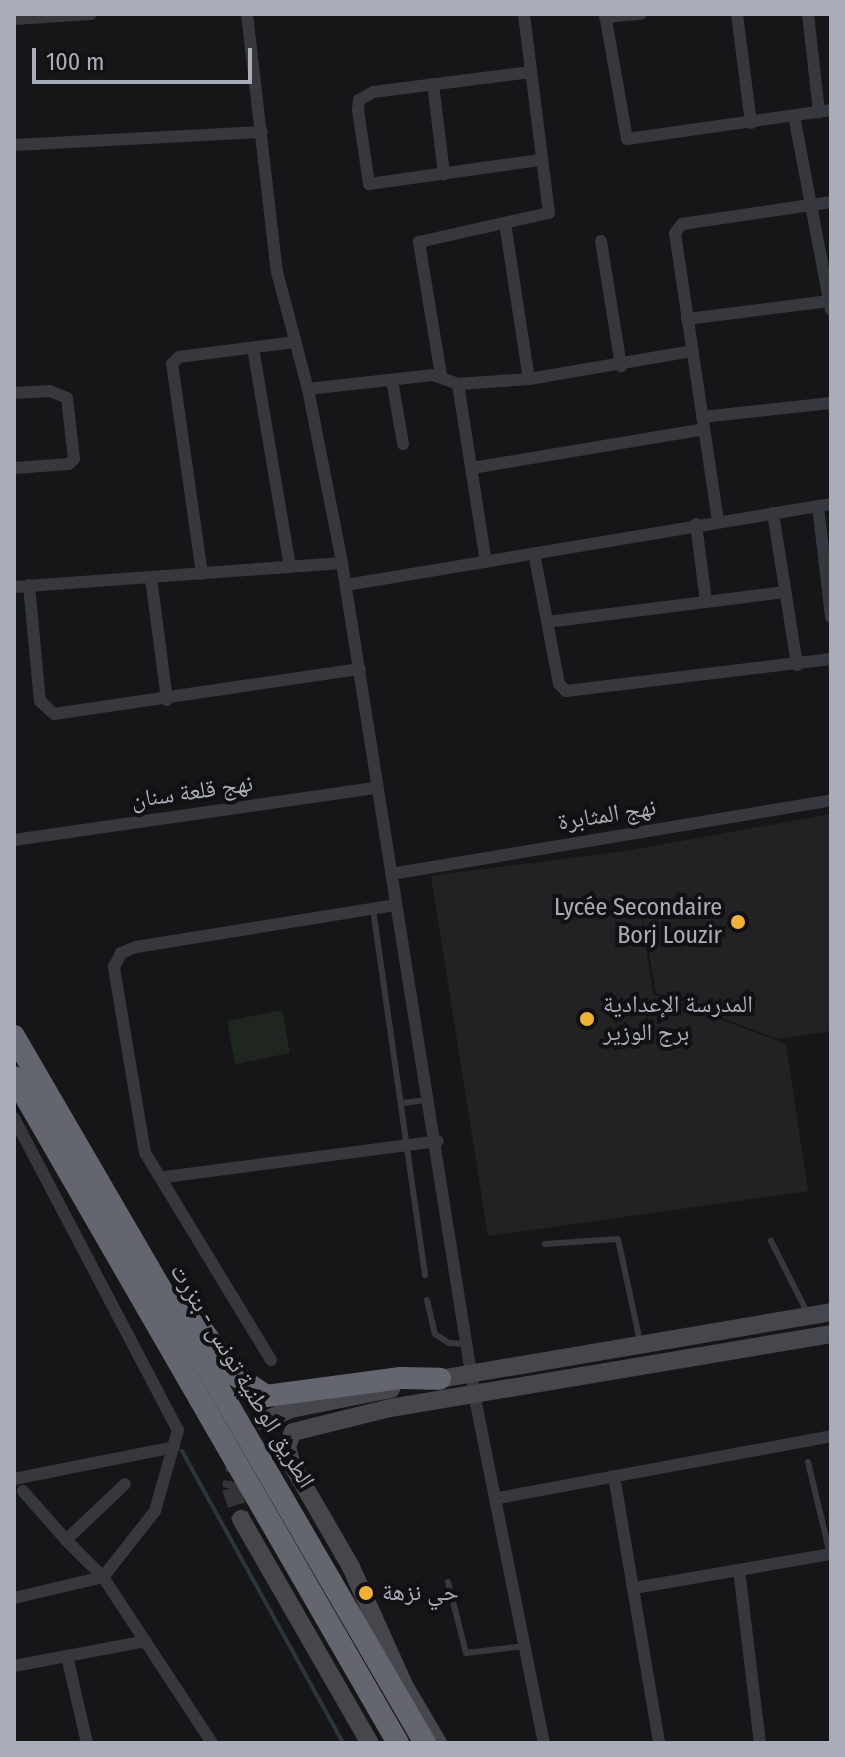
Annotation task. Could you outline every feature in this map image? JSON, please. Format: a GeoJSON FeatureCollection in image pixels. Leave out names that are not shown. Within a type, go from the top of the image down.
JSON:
{"type":"FeatureCollection","features":[{"type":"Feature","properties":{"kind":"highway","name":"الطريق الوطنية تونس - بنزرت"},"geometry":{"type":"LineString","coordinates":[[14,1036],[425,1743]]}},
{"type":"Feature","properties":{"kind":"highway","name":"الطريق الوطنية تونس - بنزرت"},"geometry":{"type":"LineString","coordinates":[[14,1077],[398,1743]]}},
{"type":"Feature","properties":{"kind":"highway"},"geometry":{"type":"LineString","coordinates":[[87,1164],[235,1375],[266,1396],[401,1378],[440,1379]]}},
{"type":"Feature","properties":{"kind":"highway"},"geometry":{"type":"LineString","coordinates":[[168,1282],[404,1685]]}},
{"type":"Feature","properties":{"kind":"street"},"geometry":{"type":"LineString","coordinates":[[14,19],[91,14]]}},
{"type":"Feature","properties":{"kind":"street"},"geometry":{"type":"LineString","coordinates":[[247,14],[277,272],[308,389],[346,585],[395,905],[438,1141],[474,1393],[498,1498],[544,1743]]}},
{"type":"Feature","properties":{"kind":"street"},"geometry":{"type":"LineString","coordinates":[[441,375],[418,244],[425,238],[548,215],[524,14]]}},
{"type":"Feature","properties":{"kind":"street"},"geometry":{"type":"LineString","coordinates":[[641,14],[605,16],[622,133],[627,139],[825,111],[808,14]]}},
{"type":"Feature","properties":{"kind":"street"},"geometry":{"type":"LineString","coordinates":[[737,14],[751,123]]}},
{"type":"Feature","properties":{"kind":"street"},"geometry":{"type":"LineString","coordinates":[[531,72],[373,92],[359,100],[366,180],[373,184],[540,160]]}},
{"type":"Feature","properties":{"kind":"street"},"geometry":{"type":"LineString","coordinates":[[433,84],[444,174]]}},
{"type":"Feature","properties":{"kind":"street"},"geometry":{"type":"LineString","coordinates":[[687,319],[830,306],[794,116]]}},
{"type":"Feature","properties":{"kind":"street"},"geometry":{"type":"LineString","coordinates":[[14,145],[262,132]]}},
{"type":"Feature","properties":{"kind":"street"},"geometry":{"type":"LineString","coordinates":[[718,521],[687,319],[677,229],[831,202]]}},
{"type":"Feature","properties":{"kind":"street"},"geometry":{"type":"LineString","coordinates":[[505,223],[529,379]]}},
{"type":"Feature","properties":{"kind":"street"},"geometry":{"type":"LineString","coordinates":[[601,241],[621,366]]}},
{"type":"Feature","properties":{"kind":"street"},"geometry":{"type":"LineString","coordinates":[[202,574],[172,364],[179,357],[295,342]]}},
{"type":"Feature","properties":{"kind":"street"},"geometry":{"type":"LineString","coordinates":[[253,348],[290,567]]}},
{"type":"Feature","properties":{"kind":"street"},"geometry":{"type":"LineString","coordinates":[[308,389],[441,375],[458,384],[529,379],[621,366],[692,351]]}},
{"type":"Feature","properties":{"kind":"street"},"geometry":{"type":"LineString","coordinates":[[392,380],[403,444]]}},
{"type":"Feature","properties":{"kind":"street"},"geometry":{"type":"LineString","coordinates":[[458,384],[486,562]]}},
{"type":"Feature","properties":{"kind":"street"},"geometry":{"type":"LineString","coordinates":[[14,393],[50,391],[67,398],[74,459],[69,464],[14,468]]}},
{"type":"Feature","properties":{"kind":"street"},"geometry":{"type":"LineString","coordinates":[[472,468],[703,423],[831,403]]}},
{"type":"Feature","properties":{"kind":"street"},"geometry":{"type":"LineString","coordinates":[[346,585],[696,524],[825,505],[831,617]]}},
{"type":"Feature","properties":{"kind":"street"},"geometry":{"type":"LineString","coordinates":[[773,513],[797,665]]}},
{"type":"Feature","properties":{"kind":"street"},"geometry":{"type":"LineString","coordinates":[[696,524],[706,602]]}},
{"type":"Feature","properties":{"kind":"street"},"geometry":{"type":"LineString","coordinates":[[534,553],[559,684],[576,693],[831,659]]}},
{"type":"Feature","properties":{"kind":"street"},"geometry":{"type":"LineString","coordinates":[[14,587],[342,563]]}},
{"type":"Feature","properties":{"kind":"street"},"geometry":{"type":"LineString","coordinates":[[151,578],[167,700]]}},
{"type":"Feature","properties":{"kind":"street"},"geometry":{"type":"LineString","coordinates":[[29,585],[45,710],[63,715],[360,669]]}},
{"type":"Feature","properties":{"kind":"street"},"geometry":{"type":"LineString","coordinates":[[547,622],[785,592]]}},
{"type":"Feature","properties":{"kind":"street","name":"نهج قلعة سنان"},"geometry":{"type":"LineString","coordinates":[[14,840],[376,788]]}},
{"type":"Feature","properties":{"kind":"street","name":"نهج المثابرة"},"geometry":{"type":"LineString","coordinates":[[391,874],[831,800]]}},
{"type":"Feature","properties":{"kind":"street"},"geometry":{"type":"LineString","coordinates":[[271,1360],[165,1177],[140,1140],[113,980],[121,953],[395,905]]}},
{"type":"Feature","properties":{"kind":"street"},"geometry":{"type":"LineString","coordinates":[[14,1118],[178,1430],[155,1511],[103,1577],[14,1598]]}},
{"type":"Feature","properties":{"kind":"street"},"geometry":{"type":"LineString","coordinates":[[165,1177],[438,1141]]}},
{"type":"Feature","properties":{"kind":"street"},"geometry":{"type":"LineString","coordinates":[[263,1421],[291,1409],[471,1373],[831,1312]]}},
{"type":"Feature","properties":{"kind":"street"},"geometry":{"type":"LineString","coordinates":[[438,1743],[404,1685],[351,1567],[291,1463],[289,1439],[298,1427],[474,1393],[831,1334]]}},
{"type":"Feature","properties":{"kind":"street"},"geometry":{"type":"LineString","coordinates":[[498,1498],[831,1436]]}},
{"type":"Feature","properties":{"kind":"street"},"geometry":{"type":"LineString","coordinates":[[174,1447],[14,1478],[18,1496],[103,1577],[212,1743]]}},
{"type":"Feature","properties":{"kind":"street"},"geometry":{"type":"LineString","coordinates":[[614,1476],[659,1743]]}},
{"type":"Feature","properties":{"kind":"street"},"geometry":{"type":"LineString","coordinates":[[66,1540],[125,1484]]}},
{"type":"Feature","properties":{"kind":"street"},"geometry":{"type":"LineString","coordinates":[[241,1519],[370,1743]]}},
{"type":"Feature","properties":{"kind":"street"},"geometry":{"type":"LineString","coordinates":[[634,1588],[831,1557]]}},
{"type":"Feature","properties":{"kind":"street"},"geometry":{"type":"LineString","coordinates":[[739,1570],[760,1743]]}},
{"type":"Feature","properties":{"kind":"street"},"geometry":{"type":"LineString","coordinates":[[14,1666],[146,1641]]}},
{"type":"Feature","properties":{"kind":"street"},"geometry":{"type":"LineString","coordinates":[[67,1656],[87,1743]]}},
{"type":"Feature","properties":{"kind":"lane"},"geometry":{"type":"LineString","coordinates":[[373,909],[409,1145],[425,1275]]}},
{"type":"Feature","properties":{"kind":"lane"},"geometry":{"type":"LineString","coordinates":[[403,1103],[430,1100]]}},
{"type":"Feature","properties":{"kind":"lane"},"geometry":{"type":"LineString","coordinates":[[545,1244],[618,1239],[640,1344]]}},
{"type":"Feature","properties":{"kind":"lane"},"geometry":{"type":"LineString","coordinates":[[771,1241],[809,1315]]}},
{"type":"Feature","properties":{"kind":"lane"},"geometry":{"type":"LineString","coordinates":[[427,1300],[435,1334],[449,1343],[467,1344]]}},
{"type":"Feature","properties":{"kind":"lane"},"geometry":{"type":"LineString","coordinates":[[808,1462],[831,1557]]}},
{"type":"Feature","properties":{"kind":"lane"},"geometry":{"type":"LineString","coordinates":[[448,1582],[466,1653],[526,1646]]}},
{"type":"Feature","properties":{"kind":"shaded area","name":"المدرسة الإعدادية برج الوزير"},"geometry":{"type":"Polygon","coordinates":[[[831,814],[831,1031],[778,1039],[656,993],[636,879],[653,994],[786,1044],[808,1191],[488,1236],[431,876],[632,850],[831,814]]]}},
{"type":"Feature","properties":{"kind":"shaded area"},"geometry":{"type":"Polygon","coordinates":[[[282,1010],[290,1053],[235,1064],[227,1021],[282,1010]]]}},
{"type":"Feature","properties":{"kind":"waterway"},"geometry":{"type":"LineString","coordinates":[[182,1451],[343,1743]]}},
{"type":"Feature","properties":{"kind":"tunnel"},"geometry":{"type":"LineString","coordinates":[[237,1455],[231,1488],[241,1519]]}},
{"type":"Feature","properties":{"kind":"place","name":"Lycée Secondaire Borj Louzir"},"geometry":{"type":"Point","coordinates":[738,922]}},
{"type":"Feature","properties":{"kind":"place","name":"المدرسة الإعدادية برج الوزير"},"geometry":{"type":"Point","coordinates":[587,1019]}},
{"type":"Feature","properties":{"kind":"place","name":"حي نزهة"},"geometry":{"type":"Point","coordinates":[366,1593]}}]}
